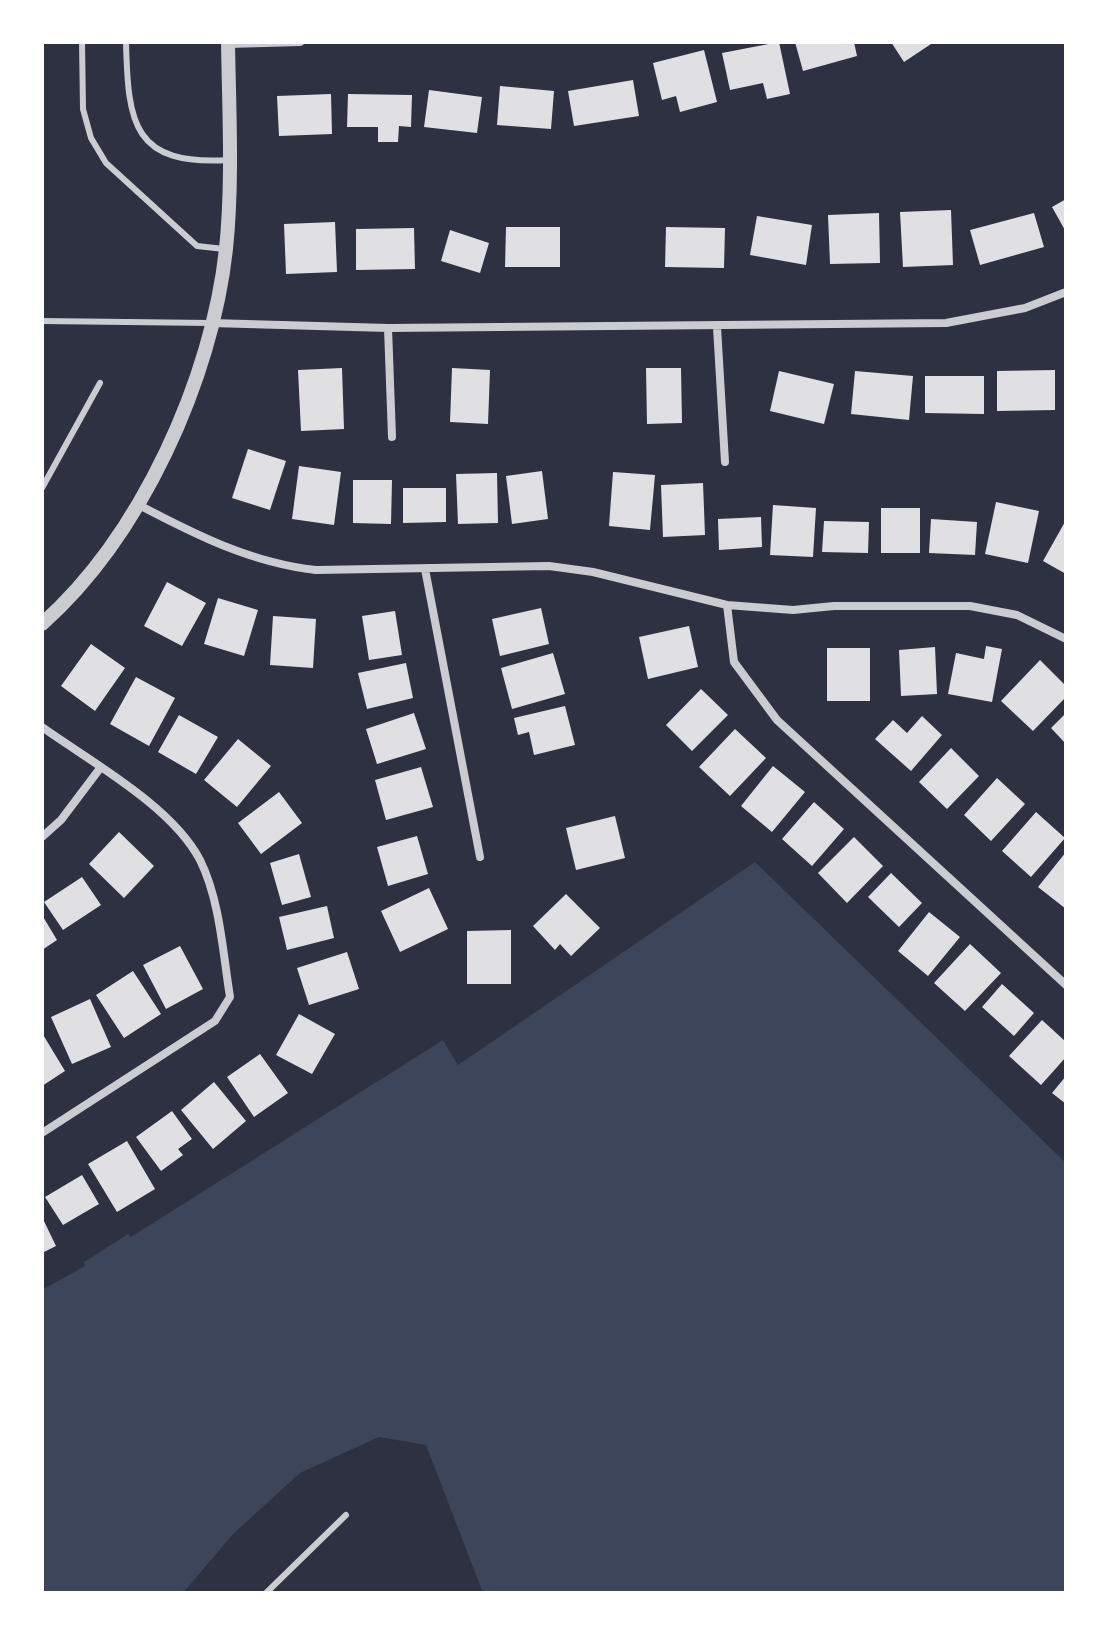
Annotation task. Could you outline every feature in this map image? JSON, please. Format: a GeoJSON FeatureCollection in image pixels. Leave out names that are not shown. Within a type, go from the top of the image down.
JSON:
{"type":"FeatureCollection","features":[{"type":"Feature","properties":{"kind":"street"},"geometry":{"type":"LineString","coordinates":[[42,624],[105,553],[137,504],[168,448],[192,389],[211,323],[226,249],[228,43],[300,42]]}},
{"type":"Feature","properties":{"kind":"street"},"geometry":{"type":"LineString","coordinates":[[211,323],[388,328],[946,323],[1025,308],[1066,292]]}},
{"type":"Feature","properties":{"kind":"street"},"geometry":{"type":"LineString","coordinates":[[717,327],[725,462]]}},
{"type":"Feature","properties":{"kind":"street"},"geometry":{"type":"LineString","coordinates":[[388,328],[392,437]]}},
{"type":"Feature","properties":{"kind":"street"},"geometry":{"type":"LineString","coordinates":[[137,504],[226,548],[289,567],[425,569],[549,566],[593,572],[727,605],[793,610],[834,606],[970,606],[1017,615],[1066,639]]}},
{"type":"Feature","properties":{"kind":"street"},"geometry":{"type":"LineString","coordinates":[[425,569],[480,857]]}},
{"type":"Feature","properties":{"kind":"street"},"geometry":{"type":"LineString","coordinates":[[727,605],[734,662],[748,687],[777,720],[1066,985]]}},
{"type":"Feature","properties":{"kind":"street"},"geometry":{"type":"LineString","coordinates":[[42,727],[101,767],[165,818],[201,861],[217,920],[230,997],[215,1021],[42,1133]]}},
{"type":"Feature","properties":{"kind":"street"},"geometry":{"type":"LineString","coordinates":[[42,837],[61,820],[101,767]]}},
{"type":"Feature","properties":{"kind":"lane"},"geometry":{"type":"LineString","coordinates":[[82,42],[83,109],[91,138],[106,163],[197,246],[226,249]]}},
{"type":"Feature","properties":{"kind":"lane"},"geometry":{"type":"LineString","coordinates":[[126,42],[130,112],[145,138],[177,160],[229,160]]}},
{"type":"Feature","properties":{"kind":"lane"},"geometry":{"type":"LineString","coordinates":[[42,321],[211,323]]}},
{"type":"Feature","properties":{"kind":"lane"},"geometry":{"type":"LineString","coordinates":[[42,488],[100,383]]}},
{"type":"Feature","properties":{"kind":"lane"},"geometry":{"type":"LineString","coordinates":[[266,1593],[346,1515]]}},
{"type":"Feature","properties":{"kind":"shaded area"},"geometry":{"type":"Polygon","coordinates":[[[755,862],[1066,1163],[1066,1593],[483,1593],[426,1445],[379,1437],[300,1473],[233,1534],[183,1593],[42,1593],[42,1290],[443,1040],[458,1065],[755,862]]]}},
{"type":"Feature","properties":{"kind":"building"},"geometry":{"type":"Polygon","coordinates":[[[779,42],[790,94],[767,99],[763,83],[730,90],[722,53],[779,42]]]}},
{"type":"Feature","properties":{"kind":"building"},"geometry":{"type":"Polygon","coordinates":[[[795,42],[854,42],[857,56],[803,71],[795,42]]]}},
{"type":"Feature","properties":{"kind":"building"},"geometry":{"type":"Polygon","coordinates":[[[891,42],[934,42],[904,62],[891,42]]]}},
{"type":"Feature","properties":{"kind":"building"},"geometry":{"type":"Polygon","coordinates":[[[704,50],[717,102],[680,112],[676,96],[662,100],[653,63],[704,50]]]}},
{"type":"Feature","properties":{"kind":"building"},"geometry":{"type":"Polygon","coordinates":[[[633,80],[639,116],[574,126],[568,91],[633,80]]]}},
{"type":"Feature","properties":{"kind":"building"},"geometry":{"type":"Polygon","coordinates":[[[500,86],[554,91],[551,129],[497,125],[500,86]]]}},
{"type":"Feature","properties":{"kind":"building"},"geometry":{"type":"Polygon","coordinates":[[[429,90],[482,97],[477,133],[424,127],[429,90]]]}},
{"type":"Feature","properties":{"kind":"building"},"geometry":{"type":"Polygon","coordinates":[[[331,94],[332,134],[279,136],[277,96],[331,94]]]}},
{"type":"Feature","properties":{"kind":"building"},"geometry":{"type":"Polygon","coordinates":[[[348,94],[412,95],[411,127],[399,126],[398,142],[378,142],[378,127],[347,127],[348,94]]]}},
{"type":"Feature","properties":{"kind":"building"},"geometry":{"type":"Polygon","coordinates":[[[1066,199],[1066,232],[1052,207],[1066,199]]]}},
{"type":"Feature","properties":{"kind":"building"},"geometry":{"type":"Polygon","coordinates":[[[951,210],[953,265],[903,267],[900,212],[951,210]]]}},
{"type":"Feature","properties":{"kind":"building"},"geometry":{"type":"Polygon","coordinates":[[[879,213],[880,263],[830,264],[828,215],[879,213]]]}},
{"type":"Feature","properties":{"kind":"building"},"geometry":{"type":"Polygon","coordinates":[[[1034,213],[1044,247],[980,265],[970,230],[1034,213]]]}},
{"type":"Feature","properties":{"kind":"building"},"geometry":{"type":"Polygon","coordinates":[[[757,216],[812,225],[806,265],[750,255],[757,216]]]}},
{"type":"Feature","properties":{"kind":"building"},"geometry":{"type":"Polygon","coordinates":[[[335,222],[337,272],[286,274],[284,224],[335,222]]]}},
{"type":"Feature","properties":{"kind":"building"},"geometry":{"type":"Polygon","coordinates":[[[506,227],[560,227],[560,267],[505,267],[506,227]]]}},
{"type":"Feature","properties":{"kind":"building"},"geometry":{"type":"Polygon","coordinates":[[[666,227],[725,228],[724,268],[665,267],[666,227]]]}},
{"type":"Feature","properties":{"kind":"building"},"geometry":{"type":"Polygon","coordinates":[[[414,228],[415,269],[356,270],[356,229],[414,228]]]}},
{"type":"Feature","properties":{"kind":"building"},"geometry":{"type":"Polygon","coordinates":[[[450,230],[489,243],[480,273],[441,261],[450,230]]]}},
{"type":"Feature","properties":{"kind":"building"},"geometry":{"type":"Polygon","coordinates":[[[342,368],[344,429],[301,431],[298,370],[342,368]]]}},
{"type":"Feature","properties":{"kind":"building"},"geometry":{"type":"Polygon","coordinates":[[[452,368],[490,370],[488,424],[450,422],[452,368]]]}},
{"type":"Feature","properties":{"kind":"building"},"geometry":{"type":"Polygon","coordinates":[[[646,368],[681,368],[682,423],[647,424],[646,368]]]}},
{"type":"Feature","properties":{"kind":"building"},"geometry":{"type":"Polygon","coordinates":[[[1055,370],[1055,410],[997,411],[997,371],[1055,370]]]}},
{"type":"Feature","properties":{"kind":"building"},"geometry":{"type":"Polygon","coordinates":[[[779,371],[834,384],[824,424],[770,411],[779,371]]]}},
{"type":"Feature","properties":{"kind":"building"},"geometry":{"type":"Polygon","coordinates":[[[855,371],[913,376],[909,420],[851,414],[855,371]]]}},
{"type":"Feature","properties":{"kind":"building"},"geometry":{"type":"Polygon","coordinates":[[[925,376],[984,376],[984,414],[925,413],[925,376]]]}},
{"type":"Feature","properties":{"kind":"building"},"geometry":{"type":"Polygon","coordinates":[[[248,449],[286,461],[270,510],[232,498],[248,449]]]}},
{"type":"Feature","properties":{"kind":"building"},"geometry":{"type":"Polygon","coordinates":[[[299,466],[341,472],[334,525],[292,519],[299,466]]]}},
{"type":"Feature","properties":{"kind":"building"},"geometry":{"type":"Polygon","coordinates":[[[542,471],[548,519],[512,524],[506,476],[542,471]]]}},
{"type":"Feature","properties":{"kind":"building"},"geometry":{"type":"Polygon","coordinates":[[[613,472],[655,475],[650,530],[609,526],[613,472]]]}},
{"type":"Feature","properties":{"kind":"building"},"geometry":{"type":"Polygon","coordinates":[[[497,473],[498,523],[458,524],[456,474],[497,473]]]}},
{"type":"Feature","properties":{"kind":"building"},"geometry":{"type":"Polygon","coordinates":[[[353,480],[392,480],[391,524],[353,523],[353,480]]]}},
{"type":"Feature","properties":{"kind":"building"},"geometry":{"type":"Polygon","coordinates":[[[703,483],[705,535],[663,537],[661,485],[703,483]]]}},
{"type":"Feature","properties":{"kind":"building"},"geometry":{"type":"Polygon","coordinates":[[[403,488],[446,488],[446,522],[403,523],[403,488]]]}},
{"type":"Feature","properties":{"kind":"building"},"geometry":{"type":"Polygon","coordinates":[[[996,502],[1039,511],[1028,563],[985,554],[996,502]]]}},
{"type":"Feature","properties":{"kind":"building"},"geometry":{"type":"Polygon","coordinates":[[[773,505],[816,508],[813,557],[770,555],[773,505]]]}},
{"type":"Feature","properties":{"kind":"building"},"geometry":{"type":"Polygon","coordinates":[[[881,508],[920,508],[920,553],[881,553],[881,508]]]}},
{"type":"Feature","properties":{"kind":"building"},"geometry":{"type":"Polygon","coordinates":[[[761,517],[762,547],[719,550],[718,519],[761,517]]]}},
{"type":"Feature","properties":{"kind":"building"},"geometry":{"type":"Polygon","coordinates":[[[931,519],[977,522],[975,555],[929,553],[931,519]]]}},
{"type":"Feature","properties":{"kind":"building"},"geometry":{"type":"Polygon","coordinates":[[[1066,520],[1066,574],[1043,561],[1066,520]]]}},
{"type":"Feature","properties":{"kind":"building"},"geometry":{"type":"Polygon","coordinates":[[[824,521],[869,522],[868,553],[822,552],[824,521]]]}},
{"type":"Feature","properties":{"kind":"building"},"geometry":{"type":"Polygon","coordinates":[[[167,582],[206,603],[182,646],[144,626],[167,582]]]}},
{"type":"Feature","properties":{"kind":"building"},"geometry":{"type":"Polygon","coordinates":[[[218,598],[258,610],[244,656],[204,644],[218,598]]]}},
{"type":"Feature","properties":{"kind":"building"},"geometry":{"type":"Polygon","coordinates":[[[541,608],[549,644],[500,656],[492,619],[541,608]]]}},
{"type":"Feature","properties":{"kind":"building"},"geometry":{"type":"Polygon","coordinates":[[[395,611],[402,655],[369,660],[362,616],[395,611]]]}},
{"type":"Feature","properties":{"kind":"building"},"geometry":{"type":"Polygon","coordinates":[[[273,616],[316,619],[313,668],[270,665],[273,616]]]}},
{"type":"Feature","properties":{"kind":"building"},"geometry":{"type":"Polygon","coordinates":[[[689,626],[698,667],[648,679],[639,637],[689,626]]]}},
{"type":"Feature","properties":{"kind":"building"},"geometry":{"type":"Polygon","coordinates":[[[91,644],[125,668],[95,711],[61,686],[91,644]]]}},
{"type":"Feature","properties":{"kind":"building"},"geometry":{"type":"Polygon","coordinates":[[[986,646],[1002,649],[992,702],[948,694],[956,653],[984,659],[986,646]]]}},
{"type":"Feature","properties":{"kind":"building"},"geometry":{"type":"Polygon","coordinates":[[[935,647],[937,694],[901,696],[899,650],[935,647]]]}},
{"type":"Feature","properties":{"kind":"building"},"geometry":{"type":"Polygon","coordinates":[[[827,648],[870,648],[870,701],[827,701],[827,648]]]}},
{"type":"Feature","properties":{"kind":"building"},"geometry":{"type":"Polygon","coordinates":[[[553,653],[565,694],[512,709],[501,668],[553,653]]]}},
{"type":"Feature","properties":{"kind":"building"},"geometry":{"type":"Polygon","coordinates":[[[1040,660],[1066,686],[1066,697],[1033,731],[1001,701],[1040,660]]]}},
{"type":"Feature","properties":{"kind":"building"},"geometry":{"type":"Polygon","coordinates":[[[406,663],[413,698],[367,709],[358,673],[406,663]]]}},
{"type":"Feature","properties":{"kind":"building"},"geometry":{"type":"Polygon","coordinates":[[[136,677],[175,698],[149,746],[110,724],[136,677]]]}},
{"type":"Feature","properties":{"kind":"building"},"geometry":{"type":"Polygon","coordinates":[[[701,689],[728,715],[692,751],[666,725],[701,689]]]}},
{"type":"Feature","properties":{"kind":"building"},"geometry":{"type":"Polygon","coordinates":[[[565,706],[575,745],[534,755],[529,732],[518,735],[514,718],[565,706]]]}},
{"type":"Feature","properties":{"kind":"building"},"geometry":{"type":"Polygon","coordinates":[[[414,713],[426,749],[377,764],[366,729],[414,713]]]}},
{"type":"Feature","properties":{"kind":"building"},"geometry":{"type":"Polygon","coordinates":[[[1066,713],[1066,744],[1051,728],[1066,713]]]}},
{"type":"Feature","properties":{"kind":"building"},"geometry":{"type":"Polygon","coordinates":[[[179,715],[218,737],[196,774],[158,752],[179,715]]]}},
{"type":"Feature","properties":{"kind":"building"},"geometry":{"type":"Polygon","coordinates":[[[922,716],[942,735],[911,771],[875,739],[893,720],[907,733],[922,716]]]}},
{"type":"Feature","properties":{"kind":"building"},"geometry":{"type":"Polygon","coordinates":[[[735,729],[766,758],[730,796],[699,767],[735,729]]]}},
{"type":"Feature","properties":{"kind":"building"},"geometry":{"type":"Polygon","coordinates":[[[238,739],[271,766],[237,807],[204,780],[238,739]]]}},
{"type":"Feature","properties":{"kind":"building"},"geometry":{"type":"Polygon","coordinates":[[[951,748],[979,776],[947,809],[919,782],[951,748]]]}},
{"type":"Feature","properties":{"kind":"building"},"geometry":{"type":"Polygon","coordinates":[[[773,766],[805,792],[772,832],[741,806],[773,766]]]}},
{"type":"Feature","properties":{"kind":"building"},"geometry":{"type":"Polygon","coordinates":[[[421,767],[433,807],[386,820],[375,780],[421,767]]]}},
{"type":"Feature","properties":{"kind":"building"},"geometry":{"type":"Polygon","coordinates":[[[997,778],[1025,804],[991,841],[964,815],[997,778]]]}},
{"type":"Feature","properties":{"kind":"building"},"geometry":{"type":"Polygon","coordinates":[[[279,792],[302,823],[261,854],[238,823],[279,792]]]}},
{"type":"Feature","properties":{"kind":"building"},"geometry":{"type":"Polygon","coordinates":[[[814,802],[844,829],[812,866],[782,839],[814,802]]]}},
{"type":"Feature","properties":{"kind":"building"},"geometry":{"type":"Polygon","coordinates":[[[1036,812],[1065,838],[1031,877],[1002,851],[1036,812]]]}},
{"type":"Feature","properties":{"kind":"building"},"geometry":{"type":"Polygon","coordinates":[[[615,816],[625,858],[576,870],[566,828],[615,816]]]}},
{"type":"Feature","properties":{"kind":"building"},"geometry":{"type":"Polygon","coordinates":[[[119,832],[154,866],[124,898],[89,864],[119,832]]]}},
{"type":"Feature","properties":{"kind":"building"},"geometry":{"type":"Polygon","coordinates":[[[417,836],[428,874],[388,886],[377,847],[417,836]]]}},
{"type":"Feature","properties":{"kind":"building"},"geometry":{"type":"Polygon","coordinates":[[[854,837],[883,866],[847,903],[818,873],[854,837]]]}},
{"type":"Feature","properties":{"kind":"building"},"geometry":{"type":"Polygon","coordinates":[[[1066,852],[1066,909],[1038,887],[1066,852]]]}},
{"type":"Feature","properties":{"kind":"building"},"geometry":{"type":"Polygon","coordinates":[[[299,854],[311,897],[282,905],[270,863],[299,854]]]}},
{"type":"Feature","properties":{"kind":"building"},"geometry":{"type":"Polygon","coordinates":[[[891,873],[922,903],[899,927],[868,897],[891,873]]]}},
{"type":"Feature","properties":{"kind":"building"},"geometry":{"type":"Polygon","coordinates":[[[82,877],[101,905],[63,930],[44,902],[82,877]]]}},
{"type":"Feature","properties":{"kind":"building"},"geometry":{"type":"Polygon","coordinates":[[[429,888],[448,929],[400,952],[381,911],[429,888]]]}},
{"type":"Feature","properties":{"kind":"building"},"geometry":{"type":"Polygon","coordinates":[[[566,894],[600,928],[571,956],[560,944],[555,950],[533,926],[566,894]]]}},
{"type":"Feature","properties":{"kind":"building"},"geometry":{"type":"Polygon","coordinates":[[[327,906],[334,938],[287,950],[279,917],[327,906]]]}},
{"type":"Feature","properties":{"kind":"building"},"geometry":{"type":"Polygon","coordinates":[[[929,912],[960,937],[928,976],[898,951],[929,912]]]}},
{"type":"Feature","properties":{"kind":"building"},"geometry":{"type":"Polygon","coordinates":[[[42,915],[57,940],[42,950],[42,915]]]}},
{"type":"Feature","properties":{"kind":"building"},"geometry":{"type":"Polygon","coordinates":[[[511,930],[511,984],[467,984],[467,931],[511,930]]]}},
{"type":"Feature","properties":{"kind":"building"},"geometry":{"type":"Polygon","coordinates":[[[970,944],[1001,973],[965,1011],[934,983],[970,944]]]}},
{"type":"Feature","properties":{"kind":"building"},"geometry":{"type":"Polygon","coordinates":[[[180,946],[203,989],[166,1009],[143,965],[180,946]]]}},
{"type":"Feature","properties":{"kind":"building"},"geometry":{"type":"Polygon","coordinates":[[[347,952],[359,989],[309,1005],[297,968],[347,952]]]}},
{"type":"Feature","properties":{"kind":"building"},"geometry":{"type":"Polygon","coordinates":[[[133,971],[161,1014],[124,1038],[96,995],[133,971]]]}},
{"type":"Feature","properties":{"kind":"building"},"geometry":{"type":"Polygon","coordinates":[[[1002,984],[1034,1013],[1014,1036],[982,1007],[1002,984]]]}},
{"type":"Feature","properties":{"kind":"building"},"geometry":{"type":"Polygon","coordinates":[[[90,999],[111,1047],[72,1064],[51,1017],[90,999]]]}},
{"type":"Feature","properties":{"kind":"building"},"geometry":{"type":"Polygon","coordinates":[[[299,1014],[335,1034],[312,1074],[276,1055],[299,1014]]]}},
{"type":"Feature","properties":{"kind":"building"},"geometry":{"type":"Polygon","coordinates":[[[1042,1020],[1066,1042],[1066,1057],[1041,1085],[1009,1056],[1042,1020]]]}},
{"type":"Feature","properties":{"kind":"building"},"geometry":{"type":"Polygon","coordinates":[[[42,1033],[65,1071],[42,1086],[42,1033]]]}},
{"type":"Feature","properties":{"kind":"building"},"geometry":{"type":"Polygon","coordinates":[[[260,1054],[288,1093],[254,1117],[227,1077],[260,1054]]]}},
{"type":"Feature","properties":{"kind":"building"},"geometry":{"type":"Polygon","coordinates":[[[1066,1076],[1066,1104],[1052,1093],[1066,1076]]]}},
{"type":"Feature","properties":{"kind":"building"},"geometry":{"type":"Polygon","coordinates":[[[214,1082],[246,1121],[213,1149],[181,1110],[214,1082]]]}},
{"type":"Feature","properties":{"kind":"building"},"geometry":{"type":"Polygon","coordinates":[[[172,1111],[192,1139],[178,1149],[183,1155],[161,1171],[136,1137],[172,1111]]]}},
{"type":"Feature","properties":{"kind":"building"},"geometry":{"type":"Polygon","coordinates":[[[127,1141],[155,1189],[117,1212],[88,1164],[127,1141]]]}},
{"type":"Feature","properties":{"kind":"building"},"geometry":{"type":"Polygon","coordinates":[[[82,1175],[99,1204],[63,1225],[45,1197],[82,1175]]]}},
{"type":"Feature","properties":{"kind":"building"},"geometry":{"type":"Polygon","coordinates":[[[42,1217],[56,1246],[42,1253],[42,1217]]]}}]}
